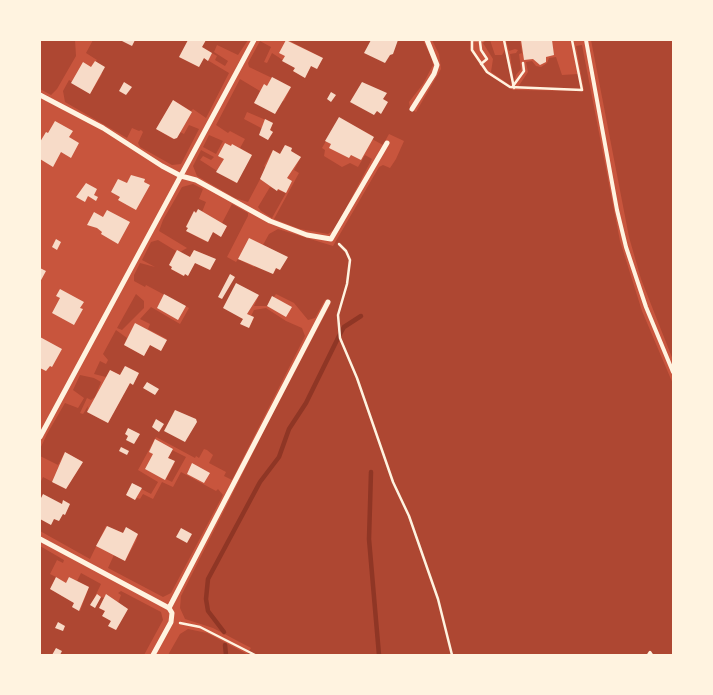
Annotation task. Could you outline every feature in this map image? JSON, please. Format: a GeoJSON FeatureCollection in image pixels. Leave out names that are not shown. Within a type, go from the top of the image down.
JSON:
{"type":"FeatureCollection","features":[{"type":"Feature","properties":{"kind":"street"},"geometry":{"type":"LineString","coordinates":[[40,437],[254,40]]}},
{"type":"Feature","properties":{"kind":"street"},"geometry":{"type":"LineString","coordinates":[[412,109],[437,65],[427,40]]}},
{"type":"Feature","properties":{"kind":"street"},"geometry":{"type":"LineString","coordinates":[[40,94],[103,128],[181,176],[196,180],[280,226],[331,240],[387,143]]}},
{"type":"Feature","properties":{"kind":"street"},"geometry":{"type":"LineString","coordinates":[[153,655],[172,619],[169,608],[328,302]]}},
{"type":"Feature","properties":{"kind":"street"},"geometry":{"type":"LineString","coordinates":[[40,539],[169,608]]}},
{"type":"Feature","properties":{"kind":"lane"},"geometry":{"type":"LineString","coordinates":[[586,40],[617,210],[626,246],[646,307],[673,372]]}},
{"type":"Feature","properties":{"kind":"path"},"geometry":{"type":"LineString","coordinates":[[481,64],[487,60],[481,50],[482,41],[473,40],[472,50],[481,64],[487,72],[514,87],[582,90],[572,40]]}},
{"type":"Feature","properties":{"kind":"path"},"geometry":{"type":"LineString","coordinates":[[504,40],[514,87]]}},
{"type":"Feature","properties":{"kind":"path"},"geometry":{"type":"LineString","coordinates":[[514,87],[524,71],[523,63]]}},
{"type":"Feature","properties":{"kind":"path"},"geometry":{"type":"LineString","coordinates":[[331,240],[342,246],[350,260],[347,284],[338,315],[338,332],[357,378],[394,482],[409,516],[438,598],[452,655]]}},
{"type":"Feature","properties":{"kind":"path"},"geometry":{"type":"LineString","coordinates":[[172,619],[182,625],[193,625],[209,631],[255,655]]}},
{"type":"Feature","properties":{"kind":"path"},"geometry":{"type":"LineString","coordinates":[[648,655],[650,652],[652,655]]}},
{"type":"Feature","properties":{"kind":"shaded area"},"geometry":{"type":"Polygon","coordinates":[[[40,40],[75,40],[76,56],[57,89],[51,95],[40,89],[40,40]]]}},
{"type":"Feature","properties":{"kind":"shaded area"},"geometry":{"type":"Polygon","coordinates":[[[93,40],[186,40],[188,41],[180,57],[199,67],[204,58],[229,73],[206,118],[193,109],[191,111],[173,100],[156,129],[173,139],[180,132],[184,134],[189,125],[199,129],[181,164],[172,165],[140,147],[138,143],[143,132],[141,130],[132,128],[127,138],[65,102],[63,91],[69,80],[90,94],[102,74],[95,62],[97,60],[86,53],[93,40]]]}},
{"type":"Feature","properties":{"kind":"shaded area"},"geometry":{"type":"Polygon","coordinates":[[[206,40],[248,40],[238,55],[217,45],[214,52],[228,61],[225,66],[215,60],[217,56],[202,47],[206,40]]]}},
{"type":"Feature","properties":{"kind":"shaded area"},"geometry":{"type":"Polygon","coordinates":[[[288,40],[423,40],[433,65],[423,84],[409,102],[410,108],[416,112],[441,69],[439,54],[432,40],[470,40],[470,50],[486,73],[513,90],[584,91],[576,46],[582,45],[620,241],[642,311],[673,384],[673,655],[168,655],[180,634],[188,629],[207,633],[247,654],[251,648],[213,628],[185,619],[180,608],[181,596],[331,303],[328,299],[325,300],[315,318],[308,320],[294,303],[276,294],[267,306],[254,306],[259,295],[241,323],[249,328],[254,318],[251,316],[254,310],[266,308],[286,321],[302,328],[305,336],[232,480],[224,476],[226,472],[209,463],[213,455],[207,450],[204,449],[199,458],[196,456],[195,458],[156,437],[138,470],[158,482],[151,494],[132,484],[126,495],[135,500],[137,498],[140,499],[143,494],[153,499],[162,482],[173,487],[181,472],[216,491],[218,489],[223,495],[171,593],[163,597],[108,568],[114,555],[125,561],[136,541],[138,534],[127,528],[123,533],[106,526],[90,559],[40,531],[40,483],[43,477],[66,489],[83,462],[65,452],[58,465],[40,456],[40,449],[47,434],[65,403],[78,408],[84,398],[73,390],[80,375],[94,378],[101,382],[95,397],[91,400],[87,398],[80,413],[83,414],[88,406],[87,412],[108,423],[130,383],[133,384],[139,373],[126,366],[120,375],[110,370],[106,377],[94,374],[100,361],[106,364],[108,360],[103,354],[116,330],[127,338],[124,345],[144,356],[150,345],[161,351],[167,339],[148,329],[150,324],[140,319],[151,307],[180,324],[189,308],[146,285],[145,287],[134,281],[134,275],[140,263],[155,267],[142,260],[151,242],[158,240],[176,251],[169,265],[172,267],[171,269],[183,276],[185,274],[188,275],[195,263],[210,270],[215,259],[194,250],[190,257],[180,252],[187,248],[159,231],[163,220],[182,187],[193,184],[203,189],[199,199],[206,202],[202,212],[194,212],[186,226],[188,228],[186,231],[207,242],[213,232],[221,237],[227,226],[222,223],[232,204],[248,213],[248,216],[227,257],[236,262],[238,259],[254,267],[256,265],[273,274],[276,268],[280,270],[287,257],[263,245],[269,234],[278,229],[333,246],[379,167],[383,165],[390,168],[396,159],[404,141],[389,134],[383,145],[372,139],[373,136],[339,118],[322,148],[325,150],[324,156],[342,167],[350,163],[358,167],[365,155],[372,159],[335,229],[328,234],[300,229],[274,219],[299,173],[294,170],[301,157],[291,151],[292,148],[286,145],[280,154],[273,150],[248,202],[235,198],[197,176],[193,166],[201,150],[214,157],[211,160],[203,156],[200,160],[236,183],[252,155],[240,148],[245,139],[230,131],[228,133],[216,125],[240,79],[260,91],[254,103],[284,101],[291,87],[249,67],[248,63],[260,41],[271,47],[264,62],[267,63],[272,53],[295,68],[293,71],[305,78],[311,66],[317,69],[323,58],[288,40]],[[247,112],[244,119],[263,129],[260,135],[268,140],[273,132],[270,130],[273,123],[247,112]]]}},
{"type":"Feature","properties":{"kind":"shaded area"},"geometry":{"type":"Polygon","coordinates":[[[490,40],[495,55],[502,55],[505,50],[512,83],[510,85],[491,72],[493,59],[483,43],[490,40]]]}},
{"type":"Feature","properties":{"kind":"shaded area"},"geometry":{"type":"Polygon","coordinates":[[[506,40],[520,40],[522,53],[519,54],[521,69],[516,75],[514,83],[510,54],[516,53],[518,50],[509,51],[506,40]]]}},
{"type":"Feature","properties":{"kind":"shaded area"},"geometry":{"type":"Polygon","coordinates":[[[591,40],[673,40],[673,360],[641,279],[629,237],[591,40]]]}},
{"type":"Feature","properties":{"kind":"shaded area"},"geometry":{"type":"Polygon","coordinates":[[[556,57],[562,75],[578,74],[581,89],[518,87],[528,72],[526,62],[532,61],[536,66],[541,67],[547,63],[549,58],[556,57]]]}},
{"type":"Feature","properties":{"kind":"shaded area"},"geometry":{"type":"Polygon","coordinates":[[[209,135],[223,141],[216,154],[203,147],[209,135]]]}},
{"type":"Feature","properties":{"kind":"shaded area"},"geometry":{"type":"Polygon","coordinates":[[[270,187],[286,193],[272,218],[258,207],[270,187]]]}},
{"type":"Feature","properties":{"kind":"shaded area"},"geometry":{"type":"Polygon","coordinates":[[[136,294],[144,301],[144,308],[122,330],[117,328],[136,294]]]}},
{"type":"Feature","properties":{"kind":"shaded area"},"geometry":{"type":"Polygon","coordinates":[[[172,450],[186,457],[172,482],[166,479],[175,462],[168,458],[172,450]]]}},
{"type":"Feature","properties":{"kind":"shaded area"},"geometry":{"type":"Polygon","coordinates":[[[40,546],[64,560],[63,563],[57,560],[50,574],[56,577],[50,589],[74,603],[72,607],[80,611],[89,587],[77,581],[81,573],[101,584],[91,605],[95,608],[101,597],[104,598],[99,608],[105,611],[103,616],[111,621],[108,626],[116,630],[128,609],[118,603],[121,595],[118,593],[121,591],[161,612],[163,620],[144,655],[40,655],[40,546]]]}},
{"type":"Feature","properties":{"kind":"building"},"geometry":{"type":"Polygon","coordinates":[[[120,40],[135,40],[132,46],[120,40]]]}},
{"type":"Feature","properties":{"kind":"building"},"geometry":{"type":"Polygon","coordinates":[[[188,40],[206,40],[202,47],[212,53],[208,61],[204,58],[199,67],[179,57],[188,40]]]}},
{"type":"Feature","properties":{"kind":"building"},"geometry":{"type":"Polygon","coordinates":[[[286,40],[323,58],[317,69],[311,66],[305,78],[293,71],[295,68],[282,61],[285,56],[279,53],[286,40]]]}},
{"type":"Feature","properties":{"kind":"building"},"geometry":{"type":"Polygon","coordinates":[[[371,40],[398,40],[393,54],[390,55],[385,63],[364,53],[371,40]]]}},
{"type":"Feature","properties":{"kind":"building"},"geometry":{"type":"Polygon","coordinates":[[[521,40],[552,40],[554,55],[546,57],[546,62],[540,65],[533,59],[524,60],[521,40]]]}},
{"type":"Feature","properties":{"kind":"building"},"geometry":{"type":"Polygon","coordinates":[[[95,61],[105,67],[90,94],[71,83],[83,62],[91,67],[95,61]]]}},
{"type":"Feature","properties":{"kind":"building"},"geometry":{"type":"Polygon","coordinates":[[[272,77],[291,87],[275,114],[254,103],[264,84],[267,86],[272,77]]]}},
{"type":"Feature","properties":{"kind":"building"},"geometry":{"type":"Polygon","coordinates":[[[124,82],[132,87],[126,95],[119,91],[124,82]]]}},
{"type":"Feature","properties":{"kind":"building"},"geometry":{"type":"Polygon","coordinates":[[[362,82],[387,93],[383,99],[388,102],[381,114],[377,111],[374,115],[350,102],[362,82]]]}},
{"type":"Feature","properties":{"kind":"building"},"geometry":{"type":"Polygon","coordinates":[[[331,92],[336,95],[331,102],[327,99],[331,92]]]}},
{"type":"Feature","properties":{"kind":"building"},"geometry":{"type":"Polygon","coordinates":[[[173,100],[192,112],[177,138],[174,139],[156,129],[173,100]]]}},
{"type":"Feature","properties":{"kind":"building"},"geometry":{"type":"Polygon","coordinates":[[[339,117],[374,137],[361,160],[351,155],[349,158],[329,148],[331,144],[325,141],[339,117]]]}},
{"type":"Feature","properties":{"kind":"building"},"geometry":{"type":"Polygon","coordinates":[[[265,119],[273,123],[270,130],[273,132],[268,140],[259,135],[265,119]]]}},
{"type":"Feature","properties":{"kind":"building"},"geometry":{"type":"Polygon","coordinates":[[[55,121],[73,131],[69,137],[79,143],[71,158],[61,152],[53,167],[40,159],[40,142],[55,121]]]}},
{"type":"Feature","properties":{"kind":"building"},"geometry":{"type":"Polygon","coordinates":[[[225,143],[231,146],[232,144],[252,155],[237,183],[216,172],[224,159],[218,156],[225,143]]]}},
{"type":"Feature","properties":{"kind":"building"},"geometry":{"type":"Polygon","coordinates":[[[285,145],[292,148],[291,151],[301,157],[287,178],[292,181],[286,193],[278,189],[277,191],[260,179],[273,150],[280,154],[285,145]]]}},
{"type":"Feature","properties":{"kind":"building"},"geometry":{"type":"Polygon","coordinates":[[[131,175],[145,179],[144,182],[150,185],[136,210],[118,200],[120,197],[111,192],[118,179],[127,183],[131,175]]]}},
{"type":"Feature","properties":{"kind":"building"},"geometry":{"type":"Polygon","coordinates":[[[86,183],[97,189],[94,195],[98,197],[96,201],[88,196],[85,202],[76,197],[86,183]]]}},
{"type":"Feature","properties":{"kind":"building"},"geometry":{"type":"Polygon","coordinates":[[[198,209],[227,226],[221,237],[213,232],[208,242],[186,231],[194,211],[196,213],[198,209]]]}},
{"type":"Feature","properties":{"kind":"building"},"geometry":{"type":"Polygon","coordinates":[[[107,210],[130,222],[118,244],[101,234],[102,232],[97,228],[87,225],[94,212],[103,217],[107,210]]]}},
{"type":"Feature","properties":{"kind":"building"},"geometry":{"type":"Polygon","coordinates":[[[249,238],[288,257],[280,270],[276,268],[273,274],[238,259],[249,238]]]}},
{"type":"Feature","properties":{"kind":"building"},"geometry":{"type":"Polygon","coordinates":[[[56,239],[61,242],[57,250],[52,247],[56,239]]]}},
{"type":"Feature","properties":{"kind":"building"},"geometry":{"type":"Polygon","coordinates":[[[177,250],[190,257],[194,250],[216,259],[210,270],[195,263],[188,276],[185,274],[184,276],[171,269],[172,267],[169,265],[177,250]]]}},
{"type":"Feature","properties":{"kind":"building"},"geometry":{"type":"Polygon","coordinates":[[[40,268],[46,271],[40,282],[40,268]]]}},
{"type":"Feature","properties":{"kind":"building"},"geometry":{"type":"Polygon","coordinates":[[[230,274],[235,277],[222,299],[218,297],[230,274]]]}},
{"type":"Feature","properties":{"kind":"building"},"geometry":{"type":"Polygon","coordinates":[[[236,283],[259,295],[247,314],[254,317],[249,328],[240,324],[243,319],[223,308],[236,283]]]}},
{"type":"Feature","properties":{"kind":"building"},"geometry":{"type":"Polygon","coordinates":[[[60,289],[84,302],[80,308],[83,309],[74,325],[52,313],[60,298],[56,296],[60,289]]]}},
{"type":"Feature","properties":{"kind":"building"},"geometry":{"type":"Polygon","coordinates":[[[164,294],[186,306],[178,320],[157,308],[164,294]]]}},
{"type":"Feature","properties":{"kind":"building"},"geometry":{"type":"Polygon","coordinates":[[[272,296],[292,307],[286,317],[267,306],[272,296]]]}},
{"type":"Feature","properties":{"kind":"building"},"geometry":{"type":"Polygon","coordinates":[[[135,323],[167,340],[161,351],[150,345],[144,356],[124,345],[135,323]]]}},
{"type":"Feature","properties":{"kind":"building"},"geometry":{"type":"Polygon","coordinates":[[[40,337],[62,349],[52,367],[50,366],[46,371],[40,368],[40,337]]]}},
{"type":"Feature","properties":{"kind":"building"},"geometry":{"type":"Polygon","coordinates":[[[125,366],[139,373],[133,385],[130,383],[108,423],[87,412],[110,370],[120,375],[125,366]]]}},
{"type":"Feature","properties":{"kind":"building"},"geometry":{"type":"Polygon","coordinates":[[[147,382],[159,389],[155,395],[143,388],[147,382]]]}},
{"type":"Feature","properties":{"kind":"building"},"geometry":{"type":"Polygon","coordinates":[[[175,410],[196,419],[197,422],[185,442],[164,431],[175,410]]]}},
{"type":"Feature","properties":{"kind":"building"},"geometry":{"type":"Polygon","coordinates":[[[156,419],[164,424],[159,432],[152,427],[156,419]]]}},
{"type":"Feature","properties":{"kind":"building"},"geometry":{"type":"Polygon","coordinates":[[[128,428],[140,434],[134,444],[126,440],[128,436],[125,434],[128,428]]]}},
{"type":"Feature","properties":{"kind":"building"},"geometry":{"type":"Polygon","coordinates":[[[155,439],[173,449],[168,458],[175,461],[165,480],[145,469],[153,454],[149,452],[155,439]]]}},
{"type":"Feature","properties":{"kind":"building"},"geometry":{"type":"Polygon","coordinates":[[[121,447],[129,451],[127,455],[119,451],[121,447]]]}},
{"type":"Feature","properties":{"kind":"building"},"geometry":{"type":"Polygon","coordinates":[[[65,452],[83,462],[66,489],[52,482],[65,452]]]}},
{"type":"Feature","properties":{"kind":"building"},"geometry":{"type":"Polygon","coordinates":[[[192,463],[210,473],[204,483],[187,474],[192,463]]]}},
{"type":"Feature","properties":{"kind":"building"},"geometry":{"type":"Polygon","coordinates":[[[132,483],[142,488],[135,500],[126,495],[132,483]]]}},
{"type":"Feature","properties":{"kind":"building"},"geometry":{"type":"Polygon","coordinates":[[[43,494],[62,504],[63,500],[70,504],[65,515],[63,514],[59,521],[54,519],[51,525],[40,519],[40,500],[43,494]]]}},
{"type":"Feature","properties":{"kind":"building"},"geometry":{"type":"Polygon","coordinates":[[[107,526],[123,533],[126,527],[138,534],[125,561],[96,546],[107,526]]]}},
{"type":"Feature","properties":{"kind":"building"},"geometry":{"type":"Polygon","coordinates":[[[181,528],[192,534],[187,543],[176,537],[181,528]]]}},
{"type":"Feature","properties":{"kind":"building"},"geometry":{"type":"Polygon","coordinates":[[[56,577],[66,583],[69,577],[89,587],[79,611],[72,607],[74,603],[50,589],[56,577]]]}},
{"type":"Feature","properties":{"kind":"building"},"geometry":{"type":"Polygon","coordinates":[[[97,594],[101,597],[95,608],[90,605],[97,594]]]}},
{"type":"Feature","properties":{"kind":"building"},"geometry":{"type":"Polygon","coordinates":[[[106,594],[128,609],[116,630],[108,626],[111,621],[102,616],[105,611],[99,608],[106,594]]]}},
{"type":"Feature","properties":{"kind":"building"},"geometry":{"type":"Polygon","coordinates":[[[58,622],[65,626],[63,631],[55,628],[58,622]]]}},
{"type":"Feature","properties":{"kind":"building"},"geometry":{"type":"Polygon","coordinates":[[[56,648],[62,651],[60,655],[52,655],[56,648]]]}},
{"type":"Feature","properties":{"kind":"waterway"},"geometry":{"type":"LineString","coordinates":[[224,632],[208,611],[206,599],[208,579],[260,482],[279,457],[289,429],[306,403],[344,327],[361,316]]}},
{"type":"Feature","properties":{"kind":"waterway"},"geometry":{"type":"LineString","coordinates":[[371,472],[369,539],[379,655]]}},
{"type":"Feature","properties":{"kind":"waterway"},"geometry":{"type":"LineString","coordinates":[[225,645],[226,655]]}}]}
